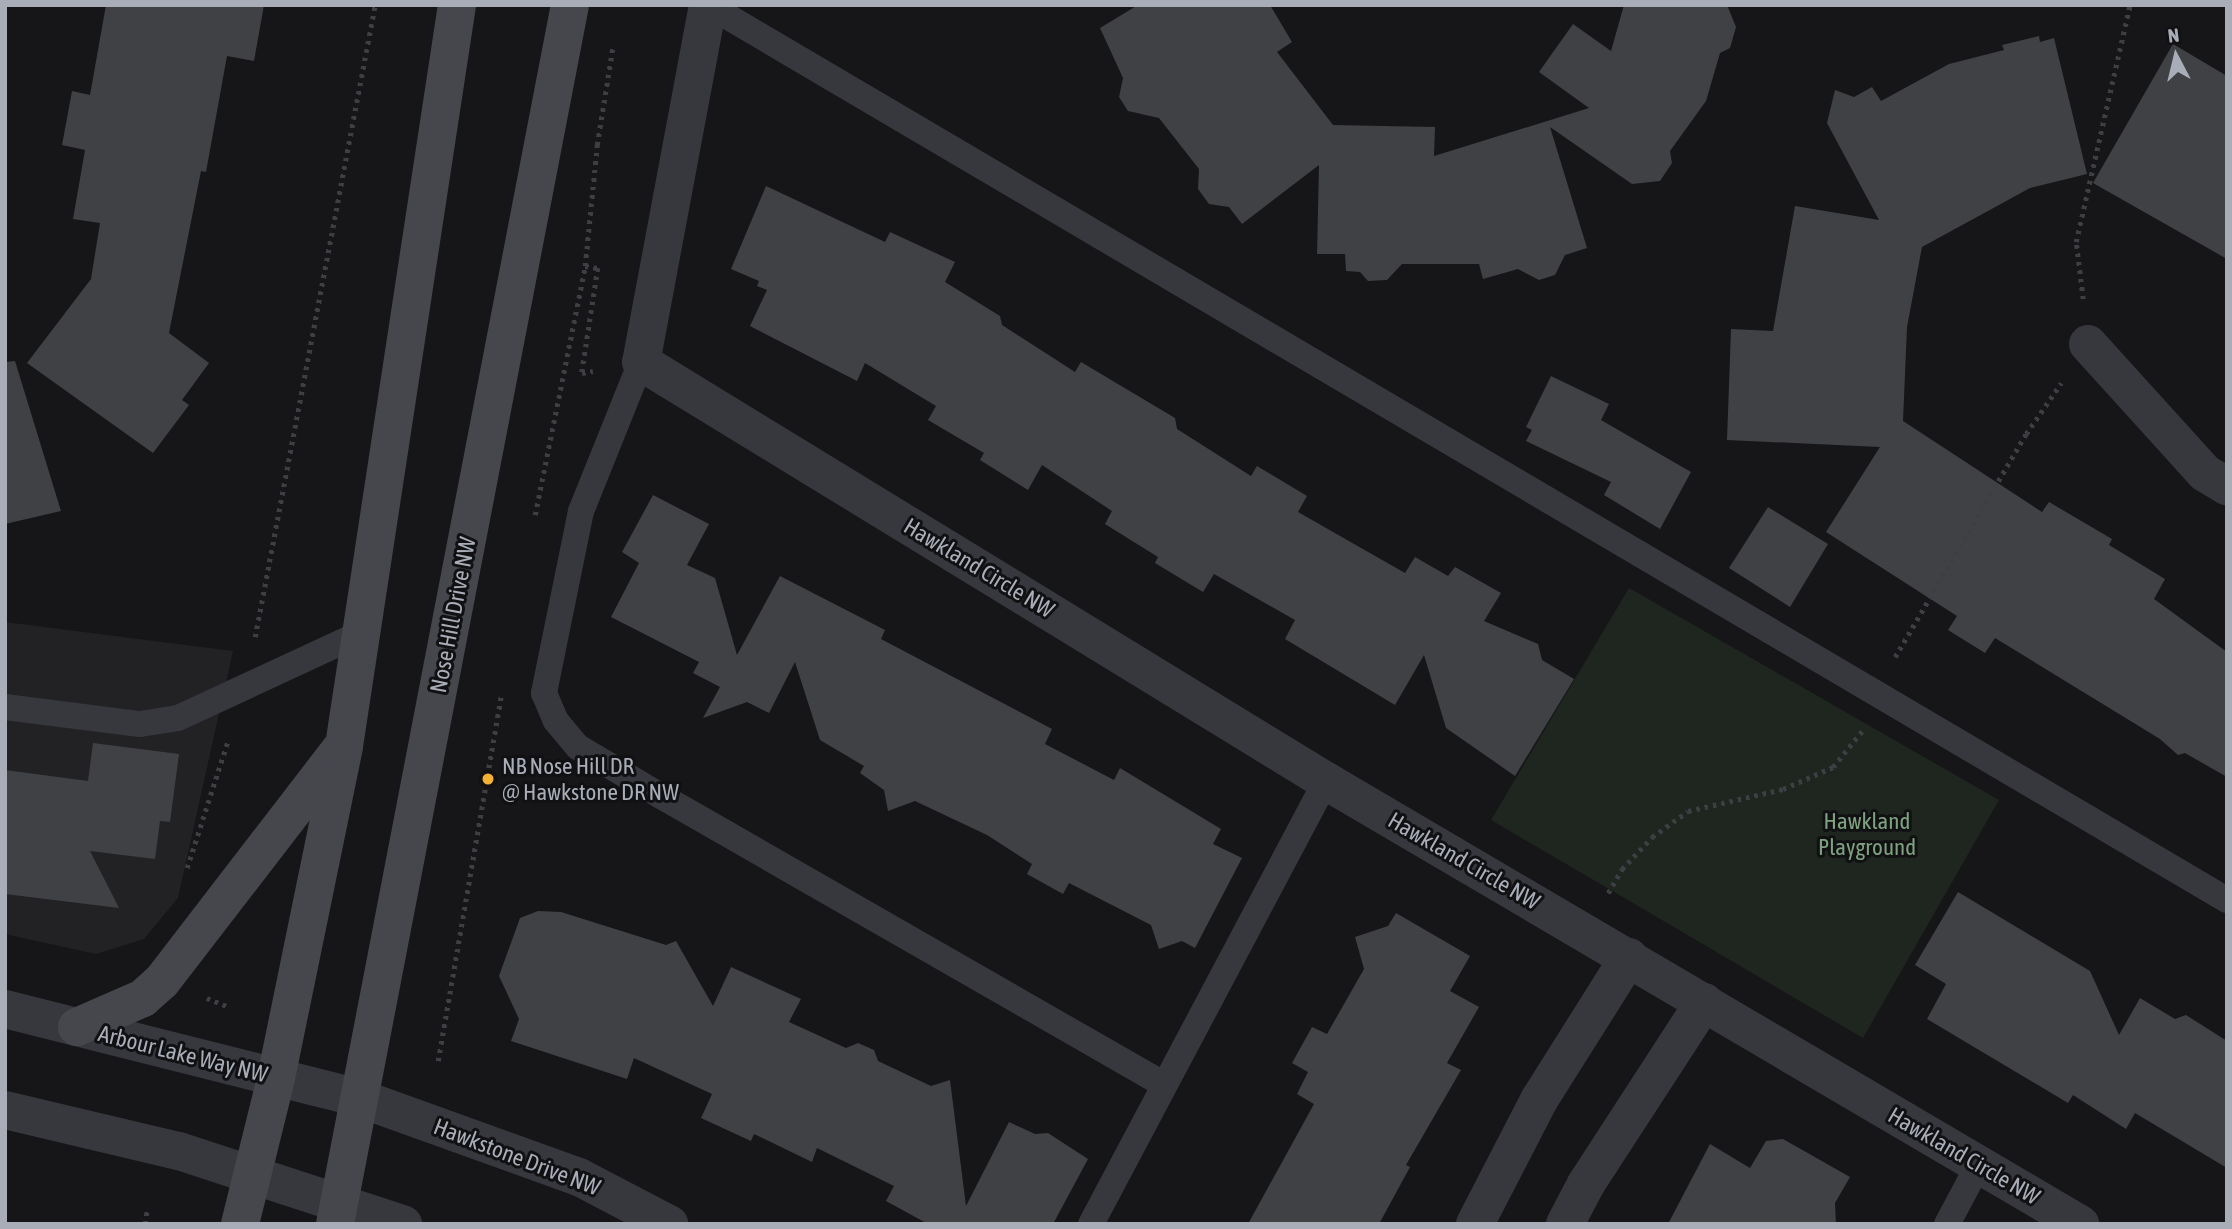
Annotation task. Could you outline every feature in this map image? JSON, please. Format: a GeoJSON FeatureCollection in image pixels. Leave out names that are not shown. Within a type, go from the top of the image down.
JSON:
{"type":"FeatureCollection","features":[{"type":"Feature","properties":{"kind":"main road"},"geometry":{"type":"LineString","coordinates":[[240,1224],[276,1078],[344,746],[457,5]]}},
{"type":"Feature","properties":{"kind":"main road","name":"Nose Hill Drive NW"},"geometry":{"type":"LineString","coordinates":[[337,1213],[362,1098],[570,5]]}},
{"type":"Feature","properties":{"kind":"main road"},"geometry":{"type":"LineString","coordinates":[[77,1027],[143,998],[162,981],[344,746]]}},
{"type":"Feature","properties":{"kind":"street"},"geometry":{"type":"LineString","coordinates":[[641,362],[708,5]]}},
{"type":"Feature","properties":{"kind":"street"},"geometry":{"type":"LineString","coordinates":[[2088,344],[2206,473],[2227,486]]}},
{"type":"Feature","properties":{"kind":"street","name":"Hawkland Circle NW"},"geometry":{"type":"LineString","coordinates":[[641,362],[1326,781],[2080,1224]]}},
{"type":"Feature","properties":{"kind":"street"},"geometry":{"type":"LineString","coordinates":[[1475,1224],[1539,1100],[1629,957]]}},
{"type":"Feature","properties":{"kind":"street"},"geometry":{"type":"LineString","coordinates":[[1566,1224],[1586,1184],[1704,1002]]}},
{"type":"Feature","properties":{"kind":"street","name":"Arbour Lake Way NW"},"geometry":{"type":"LineString","coordinates":[[5,1009],[362,1098]]}},
{"type":"Feature","properties":{"kind":"street","name":"Hawkstone Drive NW"},"geometry":{"type":"LineString","coordinates":[[362,1098],[579,1177],[669,1224]]}},
{"type":"Feature","properties":{"kind":"street"},"geometry":{"type":"LineString","coordinates":[[5,1110],[179,1152],[252,1175],[337,1213],[403,1224]]}},
{"type":"Feature","properties":{"kind":"lane"},"geometry":{"type":"LineString","coordinates":[[708,5],[2227,900]]}},
{"type":"Feature","properties":{"kind":"lane"},"geometry":{"type":"LineString","coordinates":[[641,362],[581,511],[544,693],[556,722],[578,747],[1163,1084]]}},
{"type":"Feature","properties":{"kind":"lane"},"geometry":{"type":"LineString","coordinates":[[5,707],[140,724],[178,718],[244,690],[360,633]]}},
{"type":"Feature","properties":{"kind":"lane"},"geometry":{"type":"LineString","coordinates":[[1091,1224],[1326,781]]}},
{"type":"Feature","properties":{"kind":"lane"},"geometry":{"type":"LineString","coordinates":[[1947,1224],[1978,1166]]}},
{"type":"Feature","properties":{"kind":"path"},"geometry":{"type":"LineString","coordinates":[[185,874],[244,690],[375,5]]}},
{"type":"Feature","properties":{"kind":"path"},"geometry":{"type":"LineString","coordinates":[[1607,894],[1622,869],[1653,836],[1688,811],[1783,789],[1833,766],[1864,729],[1876,693],[2026,434],[2088,344],[2076,242],[2130,5]]}},
{"type":"Feature","properties":{"kind":"path"},"geometry":{"type":"LineString","coordinates":[[585,267],[597,145],[616,31]]}},
{"type":"Feature","properties":{"kind":"path"},"geometry":{"type":"LineString","coordinates":[[211,1000],[227,1006]]}},
{"type":"Feature","properties":{"kind":"path"},"geometry":{"type":"LineString","coordinates":[[145,1224],[147,1210]]}},
{"type":"Feature","properties":{"kind":"shaded area"},"geometry":{"type":"Polygon","coordinates":[[[5,622],[233,651],[178,898],[144,939],[96,954],[5,934],[5,622]]]}},
{"type":"Feature","properties":{"kind":"green space","name":"Hawkland Playground"},"geometry":{"type":"Polygon","coordinates":[[[1629,588],[1999,800],[1863,1038],[1491,820],[1629,588]]]}},
{"type":"Feature","properties":{"kind":"building"},"geometry":{"type":"Polygon","coordinates":[[[106,5],[264,5],[254,61],[227,56],[206,172],[201,171],[169,333],[209,363],[182,400],[189,405],[153,453],[27,363],[91,279],[100,223],[73,219],[85,150],[62,145],[72,91],[90,95],[106,5]]]}},
{"type":"Feature","properties":{"kind":"building"},"geometry":{"type":"Polygon","coordinates":[[[1138,5],[1270,5],[1292,42],[1277,52],[1333,125],[1435,127],[1434,156],[1589,108],[1539,72],[1573,24],[1611,51],[1624,5],[1727,5],[1736,27],[1730,48],[1720,53],[1706,101],[1670,151],[1672,163],[1660,181],[1632,184],[1550,127],[1587,248],[1565,255],[1555,275],[1539,280],[1518,269],[1483,279],[1479,264],[1402,264],[1387,280],[1368,281],[1360,272],[1346,271],[1345,254],[1317,254],[1319,165],[1242,224],[1229,207],[1209,204],[1198,189],[1199,169],[1159,118],[1128,111],[1119,97],[1123,78],[1100,28],[1138,5]]]}},
{"type":"Feature","properties":{"kind":"building"},"geometry":{"type":"Polygon","coordinates":[[[2039,36],[2040,42],[2054,38],[2087,174],[2030,188],[1922,247],[1907,327],[1903,421],[2042,512],[2049,502],[2112,539],[2109,545],[2165,579],[2154,599],[2227,652],[2227,777],[2185,753],[2178,755],[2160,739],[1995,638],[1985,653],[1948,630],[1957,616],[1826,532],[1880,447],[1727,440],[1731,329],[1773,331],[1795,206],[1879,220],[1827,123],[1835,90],[1854,97],[1872,87],[1881,101],[1949,64],[2004,50],[2002,45],[2039,36]]]}},
{"type":"Feature","properties":{"kind":"building"},"geometry":{"type":"Polygon","coordinates":[[[2173,44],[2227,76],[2227,259],[2093,183],[2173,44]]]}},
{"type":"Feature","properties":{"kind":"building"},"geometry":{"type":"Polygon","coordinates":[[[766,186],[885,242],[890,232],[955,262],[945,282],[1000,316],[1002,325],[1075,372],[1081,362],[1175,418],[1177,429],[1251,476],[1257,466],[1307,496],[1298,512],[1405,573],[1415,557],[1448,576],[1455,567],[1501,593],[1484,621],[1538,644],[1542,660],[1574,679],[1515,776],[1446,728],[1424,655],[1395,705],[1285,639],[1295,620],[1214,574],[1203,592],[1155,563],[1158,557],[1105,524],[1112,511],[1042,465],[1028,490],[980,460],[984,453],[928,420],[936,406],[865,363],[857,381],[750,326],[767,290],[757,286],[759,281],[731,269],[766,186]]]}},
{"type":"Feature","properties":{"kind":"building"},"geometry":{"type":"Polygon","coordinates":[[[15,361],[61,511],[5,524],[5,362],[15,361]]]}},
{"type":"Feature","properties":{"kind":"building"},"geometry":{"type":"Polygon","coordinates":[[[1551,376],[1609,404],[1601,420],[1691,472],[1660,529],[1604,495],[1611,482],[1526,441],[1532,430],[1526,427],[1551,376]]]}},
{"type":"Feature","properties":{"kind":"building"},"geometry":{"type":"Polygon","coordinates":[[[653,495],[709,524],[687,565],[715,578],[737,655],[780,576],[885,630],[881,639],[1052,729],[1045,744],[1114,780],[1120,768],[1221,829],[1213,844],[1242,858],[1195,948],[1182,941],[1159,949],[1151,925],[1069,883],[1063,894],[1027,874],[1032,864],[987,835],[915,801],[888,811],[884,790],[860,773],[864,766],[820,740],[795,662],[769,713],[747,702],[703,718],[720,687],[693,673],[699,662],[611,617],[639,563],[622,552],[653,495]]]}},
{"type":"Feature","properties":{"kind":"building"},"geometry":{"type":"Polygon","coordinates":[[[1768,507],[1828,544],[1790,607],[1729,568],[1768,507]]]}},
{"type":"Feature","properties":{"kind":"building"},"geometry":{"type":"Polygon","coordinates":[[[93,743],[179,754],[170,822],[160,821],[155,859],[90,851],[119,908],[5,894],[5,770],[88,781],[93,743]]]}},
{"type":"Feature","properties":{"kind":"building"},"geometry":{"type":"Polygon","coordinates":[[[1958,892],[2090,971],[2119,1035],[2140,998],[2175,1019],[2186,1015],[2227,1041],[2227,1168],[2135,1113],[2126,1129],[2073,1095],[2068,1103],[1927,1019],[1946,984],[1915,965],[1958,892]]]}},
{"type":"Feature","properties":{"kind":"building"},"geometry":{"type":"Polygon","coordinates":[[[538,911],[561,912],[666,945],[676,941],[713,1006],[731,967],[801,999],[789,1022],[846,1048],[858,1043],[874,1050],[878,1061],[931,1086],[950,1080],[966,1206],[1009,1122],[1035,1134],[1048,1133],[1088,1159],[1053,1224],[928,1224],[886,1201],[894,1186],[817,1148],[812,1162],[754,1134],[751,1141],[701,1118],[712,1094],[634,1058],[627,1079],[511,1041],[519,1019],[499,976],[520,918],[538,911]]]}},
{"type":"Feature","properties":{"kind":"building"},"geometry":{"type":"Polygon","coordinates":[[[1396,913],[1470,956],[1450,991],[1479,1007],[1447,1063],[1461,1070],[1406,1165],[1410,1167],[1379,1224],[1248,1224],[1314,1104],[1297,1094],[1308,1072],[1292,1063],[1312,1027],[1327,1034],[1364,969],[1355,937],[1388,926],[1396,913]]]}},
{"type":"Feature","properties":{"kind":"building"},"geometry":{"type":"Polygon","coordinates":[[[1783,1139],[1850,1177],[1835,1203],[1836,1224],[1668,1224],[1710,1144],[1750,1168],[1766,1141],[1783,1139]]]}},
{"type":"Feature","properties":{"kind":"place","name":"NB Nose Hill DR @ Hawkstone DR NW"},"geometry":{"type":"Point","coordinates":[488,779]}}]}
